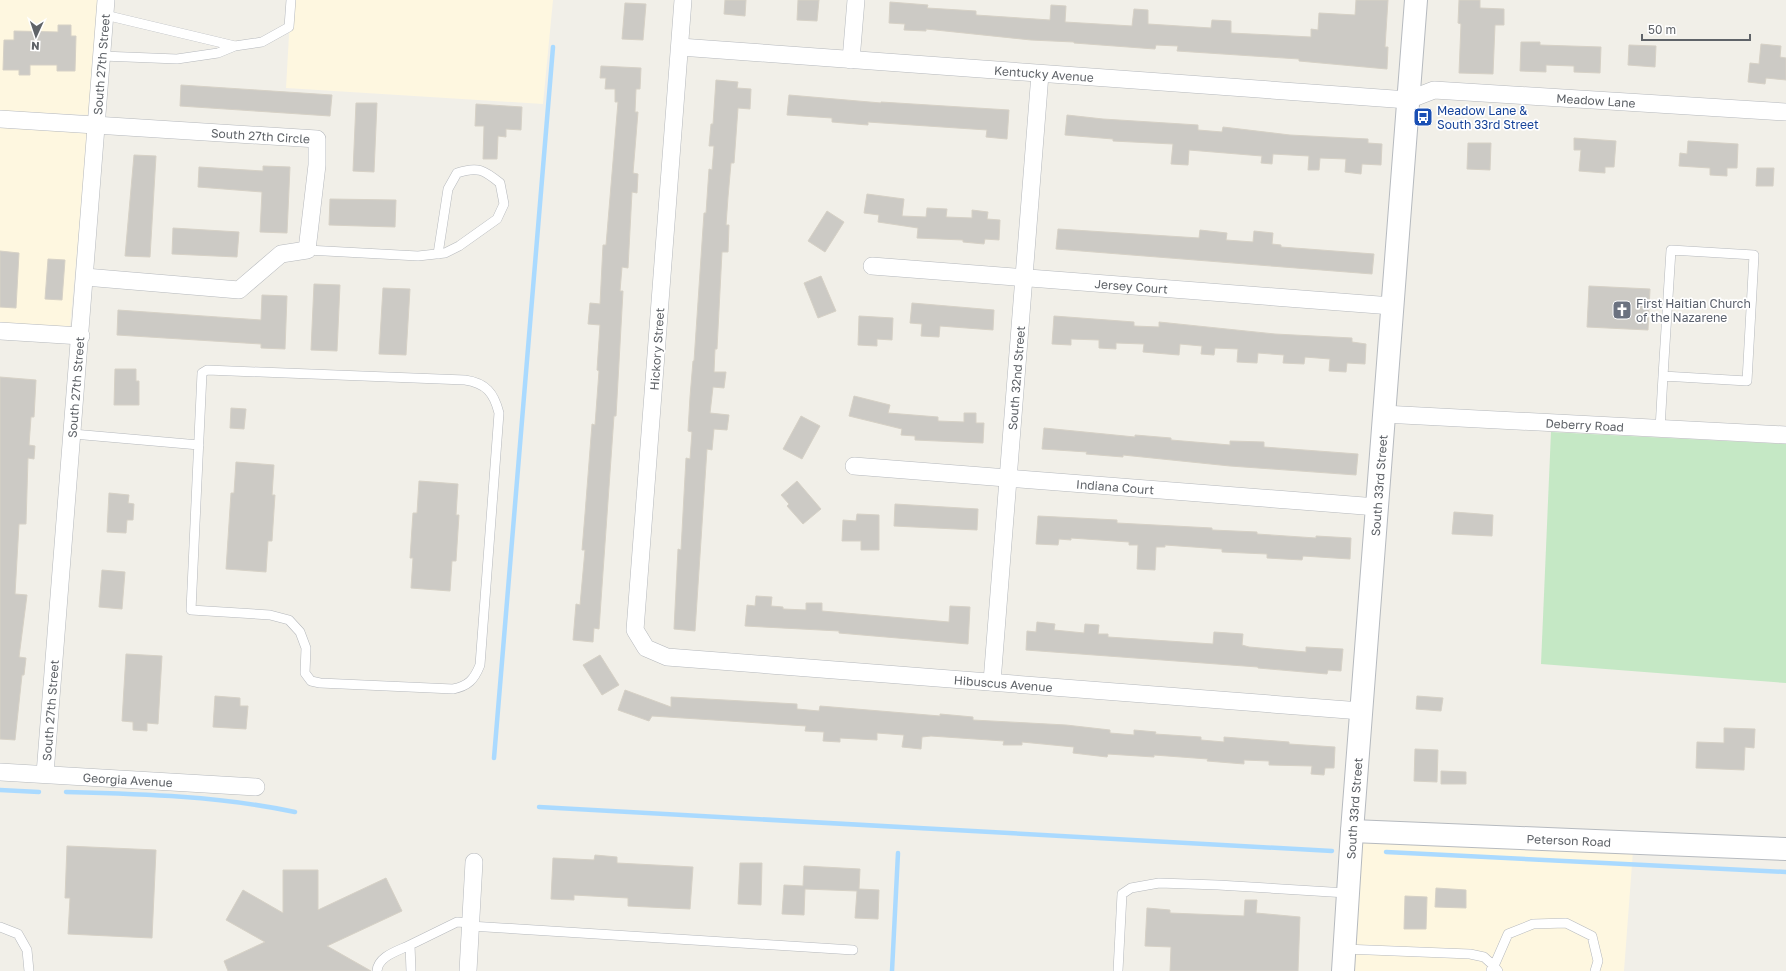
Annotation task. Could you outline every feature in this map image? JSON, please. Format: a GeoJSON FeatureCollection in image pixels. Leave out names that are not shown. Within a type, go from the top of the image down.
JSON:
{"type":"FeatureCollection","features":[{"type":"Feature","properties":{"kind":"street","name":"Hickory Street"},"geometry":{"type":"LineString","coordinates":[[646,648],[635,630],[683,0]]}},
{"type":"Feature","properties":{"kind":"street"},"geometry":{"type":"LineString","coordinates":[[851,60],[856,0]]}},
{"type":"Feature","properties":{"kind":"street","name":"South 33rd Street"},"geometry":{"type":"LineString","coordinates":[[1343,971],[1347,893],[1383,414],[1416,0]]}},
{"type":"Feature","properties":{"kind":"street","name":"South 27th Street"},"geometry":{"type":"LineString","coordinates":[[45,774],[106,8]]}},
{"type":"Feature","properties":{"kind":"street","name":"Kentucky Avenue"},"geometry":{"type":"LineString","coordinates":[[680,47],[1408,100]]}},
{"type":"Feature","properties":{"kind":"street","name":"South 32nd Street"},"geometry":{"type":"LineString","coordinates":[[992,682],[1040,74]]}},
{"type":"Feature","properties":{"kind":"street","name":"Meadow Lane"},"geometry":{"type":"LineString","coordinates":[[1408,100],[1434,90],[1786,112]]}},
{"type":"Feature","properties":{"kind":"street"},"geometry":{"type":"LineString","coordinates":[[0,119],[96,124]]}},
{"type":"Feature","properties":{"kind":"street","name":"South 27th Circle"},"geometry":{"type":"LineString","coordinates":[[96,124],[317,139],[317,164],[307,250]]}},
{"type":"Feature","properties":{"kind":"street"},"geometry":{"type":"LineString","coordinates":[[85,277],[239,290],[281,254],[307,250]]}},
{"type":"Feature","properties":{"kind":"street","name":"Jersey Court"},"geometry":{"type":"LineString","coordinates":[[872,266],[1392,306]]}},
{"type":"Feature","properties":{"kind":"street"},"geometry":{"type":"LineString","coordinates":[[0,331],[81,336]]}},
{"type":"Feature","properties":{"kind":"street","name":"Deberry Road"},"geometry":{"type":"LineString","coordinates":[[1383,414],[1786,435]]}},
{"type":"Feature","properties":{"kind":"street","name":"Indiana Court"},"geometry":{"type":"LineString","coordinates":[[854,466],[1377,507]]}},
{"type":"Feature","properties":{"kind":"street","name":"Hibuscus Avenue"},"geometry":{"type":"LineString","coordinates":[[646,648],[667,657],[1361,711]]}},
{"type":"Feature","properties":{"kind":"street","name":"Georgia Avenue"},"geometry":{"type":"LineString","coordinates":[[0,772],[256,787]]}},
{"type":"Feature","properties":{"kind":"street","name":"Peterson Road"},"geometry":{"type":"LineString","coordinates":[[1352,831],[1786,850]]}},
{"type":"Feature","properties":{"kind":"street"},"geometry":{"type":"LineString","coordinates":[[468,971],[474,862]]}},
{"type":"Feature","properties":{"kind":"lane"},"geometry":{"type":"LineString","coordinates":[[102,56],[177,58],[218,53],[235,46],[262,42],[289,27],[291,0]]}},
{"type":"Feature","properties":{"kind":"lane"},"geometry":{"type":"LineString","coordinates":[[106,8],[235,46]]}},
{"type":"Feature","properties":{"kind":"lane"},"geometry":{"type":"LineString","coordinates":[[307,250],[418,256],[438,254],[445,253],[459,246],[497,219],[504,204],[500,183],[484,170],[468,169],[457,173],[448,189],[438,254]]}},
{"type":"Feature","properties":{"kind":"lane"},"geometry":{"type":"LineString","coordinates":[[1660,429],[1671,250],[1754,255],[1747,381],[1664,376]]}},
{"type":"Feature","properties":{"kind":"lane"},"geometry":{"type":"LineString","coordinates":[[207,370],[465,380],[477,382],[488,390],[495,398],[499,413],[480,665],[474,678],[464,687],[453,689],[320,683],[311,680],[305,673],[306,648],[300,632],[289,620],[270,615],[191,610],[198,445],[202,373],[207,370]]}},
{"type":"Feature","properties":{"kind":"lane"},"geometry":{"type":"LineString","coordinates":[[73,434],[198,445]]}},
{"type":"Feature","properties":{"kind":"lane"},"geometry":{"type":"LineString","coordinates":[[1118,971],[1122,894],[1131,888],[1159,883],[1201,884],[1347,893]]}},
{"type":"Feature","properties":{"kind":"lane"},"geometry":{"type":"LineString","coordinates":[[377,971],[378,965],[384,958],[457,922],[853,950]]}},
{"type":"Feature","properties":{"kind":"lane"},"geometry":{"type":"LineString","coordinates":[[1344,949],[1470,954],[1484,957],[1494,969],[1508,934],[1533,924],[1566,923],[1592,936],[1598,961],[1595,971]]}},
{"type":"Feature","properties":{"kind":"lane"},"geometry":{"type":"LineString","coordinates":[[0,927],[18,934],[26,950],[29,971]]}},
{"type":"Feature","properties":{"kind":"lane"},"geometry":{"type":"LineString","coordinates":[[410,945],[410,971]]}},
{"type":"Feature","properties":{"kind":"shaded area"},"geometry":{"type":"Polygon","coordinates":[[[0,0],[99,0],[89,115],[0,111],[0,0]]]}},
{"type":"Feature","properties":{"kind":"shaded area"},"geometry":{"type":"Polygon","coordinates":[[[291,0],[553,0],[543,104],[286,88],[291,0]]]}},
{"type":"Feature","properties":{"kind":"shaded area"},"geometry":{"type":"Polygon","coordinates":[[[0,128],[88,132],[70,327],[0,323],[0,128]]]}},
{"type":"Feature","properties":{"kind":"shaded area"},"geometry":{"type":"Polygon","coordinates":[[[1359,839],[1633,851],[1624,971],[1350,971],[1359,839]]]}},
{"type":"Feature","properties":{"kind":"green space"},"geometry":{"type":"Polygon","coordinates":[[[1551,432],[1786,444],[1786,683],[1541,664],[1551,432]]]}},
{"type":"Feature","properties":{"kind":"building"},"geometry":{"type":"Polygon","coordinates":[[[725,0],[746,0],[745,16],[724,14],[725,0]]]}},
{"type":"Feature","properties":{"kind":"building"},"geometry":{"type":"Polygon","coordinates":[[[798,0],[819,0],[817,21],[797,20],[798,0]]]}},
{"type":"Feature","properties":{"kind":"building"},"geometry":{"type":"Polygon","coordinates":[[[1356,0],[1388,0],[1385,47],[1388,47],[1387,69],[1299,61],[1299,59],[1177,51],[1178,46],[1156,45],[1155,49],[1031,40],[926,29],[926,31],[904,30],[905,24],[889,23],[890,2],[928,5],[927,8],[976,11],[976,15],[1050,20],[1051,5],[1066,6],[1065,22],[1132,26],[1134,9],[1148,10],[1148,24],[1211,28],[1212,20],[1231,21],[1231,33],[1311,37],[1311,29],[1318,30],[1319,13],[1355,15],[1356,0]]]}},
{"type":"Feature","properties":{"kind":"building"},"geometry":{"type":"Polygon","coordinates":[[[1459,0],[1480,0],[1480,8],[1504,9],[1504,25],[1495,25],[1493,74],[1459,73],[1461,24],[1458,23],[1459,0]]]}},
{"type":"Feature","properties":{"kind":"building"},"geometry":{"type":"Polygon","coordinates":[[[625,3],[646,4],[643,40],[622,39],[625,3]]]}},
{"type":"Feature","properties":{"kind":"building"},"geometry":{"type":"Polygon","coordinates":[[[58,25],[71,25],[71,36],[76,36],[75,71],[57,71],[57,65],[30,65],[30,75],[19,75],[19,70],[3,70],[4,40],[14,40],[14,31],[58,32],[58,25]]]}},
{"type":"Feature","properties":{"kind":"building"},"geometry":{"type":"Polygon","coordinates":[[[1521,42],[1540,42],[1540,45],[1601,47],[1600,73],[1574,72],[1574,66],[1546,65],[1546,72],[1520,71],[1521,42]]]}},
{"type":"Feature","properties":{"kind":"building"},"geometry":{"type":"Polygon","coordinates":[[[1761,44],[1781,46],[1780,57],[1786,58],[1786,80],[1766,78],[1765,84],[1748,82],[1750,63],[1759,64],[1761,44]]]}},
{"type":"Feature","properties":{"kind":"building"},"geometry":{"type":"Polygon","coordinates":[[[1629,45],[1656,46],[1655,67],[1628,65],[1629,45]]]}},
{"type":"Feature","properties":{"kind":"building"},"geometry":{"type":"Polygon","coordinates":[[[601,66],[641,68],[640,89],[636,89],[635,112],[638,112],[633,173],[638,174],[637,193],[632,192],[628,268],[622,267],[620,291],[623,291],[616,416],[614,416],[599,629],[594,628],[593,642],[573,640],[576,604],[580,605],[585,550],[582,550],[592,424],[595,425],[599,371],[597,370],[600,325],[588,324],[590,303],[600,304],[603,245],[606,245],[618,102],[615,102],[615,89],[605,89],[606,78],[600,78],[601,66]]]}},
{"type":"Feature","properties":{"kind":"building"},"geometry":{"type":"Polygon","coordinates":[[[716,80],[738,82],[737,88],[751,89],[750,109],[738,108],[734,163],[731,163],[726,225],[729,225],[728,252],[722,252],[717,349],[715,349],[714,372],[726,372],[724,388],[713,387],[710,413],[729,415],[727,430],[714,429],[712,450],[707,449],[695,631],[674,629],[678,549],[681,550],[686,458],[690,459],[692,432],[688,431],[704,213],[706,213],[709,169],[712,170],[714,146],[709,146],[711,124],[713,124],[716,80]]]}},
{"type":"Feature","properties":{"kind":"building"},"geometry":{"type":"Polygon","coordinates":[[[181,85],[332,95],[330,116],[180,106],[181,85]]]}},
{"type":"Feature","properties":{"kind":"building"},"geometry":{"type":"Polygon","coordinates":[[[789,95],[881,103],[1009,110],[1007,139],[986,137],[987,130],[868,122],[868,125],[832,122],[832,118],[787,115],[789,95]]]}},
{"type":"Feature","properties":{"kind":"building"},"geometry":{"type":"Polygon","coordinates":[[[356,103],[377,103],[374,172],[353,171],[356,103]]]}},
{"type":"Feature","properties":{"kind":"building"},"geometry":{"type":"Polygon","coordinates":[[[476,104],[522,107],[521,130],[506,129],[506,137],[498,136],[497,159],[483,159],[484,126],[475,126],[476,104]]]}},
{"type":"Feature","properties":{"kind":"building"},"geometry":{"type":"Polygon","coordinates":[[[1067,115],[1103,119],[1198,125],[1198,130],[1222,132],[1223,127],[1290,135],[1368,139],[1368,143],[1382,144],[1381,165],[1362,164],[1361,174],[1345,172],[1346,159],[1320,158],[1319,170],[1308,170],[1309,156],[1273,154],[1272,164],[1261,163],[1262,156],[1189,150],[1188,165],[1171,164],[1173,144],[1113,141],[1113,139],[1065,135],[1067,115]]]}},
{"type":"Feature","properties":{"kind":"building"},"geometry":{"type":"Polygon","coordinates":[[[1574,138],[1616,141],[1614,167],[1605,167],[1605,173],[1579,171],[1581,150],[1574,150],[1574,138]]]}},
{"type":"Feature","properties":{"kind":"building"},"geometry":{"type":"Polygon","coordinates":[[[1688,141],[1738,144],[1737,168],[1727,168],[1727,176],[1710,175],[1710,168],[1679,166],[1680,153],[1687,154],[1688,141]]]}},
{"type":"Feature","properties":{"kind":"building"},"geometry":{"type":"Polygon","coordinates":[[[1468,143],[1491,143],[1490,170],[1467,169],[1468,143]]]}},
{"type":"Feature","properties":{"kind":"building"},"geometry":{"type":"Polygon","coordinates":[[[134,155],[156,156],[150,257],[125,256],[134,155]]]}},
{"type":"Feature","properties":{"kind":"building"},"geometry":{"type":"Polygon","coordinates":[[[263,166],[290,167],[287,233],[260,232],[262,192],[198,187],[199,167],[263,171],[263,166]]]}},
{"type":"Feature","properties":{"kind":"building"},"geometry":{"type":"Polygon","coordinates":[[[1757,168],[1774,168],[1773,186],[1756,186],[1757,168]]]}},
{"type":"Feature","properties":{"kind":"building"},"geometry":{"type":"Polygon","coordinates":[[[867,194],[904,199],[902,216],[926,217],[927,208],[947,209],[946,217],[972,218],[972,210],[988,212],[987,219],[1000,220],[999,240],[985,239],[984,244],[963,242],[963,240],[917,238],[918,228],[878,222],[879,215],[864,213],[867,194]]]}},
{"type":"Feature","properties":{"kind":"building"},"geometry":{"type":"Polygon","coordinates":[[[330,199],[396,200],[395,227],[329,225],[330,199]]]}},
{"type":"Feature","properties":{"kind":"building"},"geometry":{"type":"Polygon","coordinates":[[[827,211],[844,222],[825,252],[808,241],[827,211]]]}},
{"type":"Feature","properties":{"kind":"building"},"geometry":{"type":"Polygon","coordinates":[[[173,228],[239,232],[237,257],[172,254],[173,228]]]}},
{"type":"Feature","properties":{"kind":"building"},"geometry":{"type":"Polygon","coordinates":[[[1058,229],[1199,238],[1200,230],[1227,233],[1226,240],[1253,242],[1254,231],[1273,233],[1272,244],[1281,245],[1281,247],[1374,254],[1372,274],[1056,249],[1058,229]]]}},
{"type":"Feature","properties":{"kind":"building"},"geometry":{"type":"Polygon","coordinates":[[[0,251],[19,253],[16,308],[0,307],[0,251]]]}},
{"type":"Feature","properties":{"kind":"building"},"geometry":{"type":"Polygon","coordinates":[[[48,259],[65,260],[62,300],[45,299],[48,259]]]}},
{"type":"Feature","properties":{"kind":"building"},"geometry":{"type":"Polygon","coordinates":[[[821,276],[836,311],[818,318],[804,283],[821,276]]]}},
{"type":"Feature","properties":{"kind":"building"},"geometry":{"type":"Polygon","coordinates":[[[314,284],[340,285],[337,351],[311,350],[314,284]]]}},
{"type":"Feature","properties":{"kind":"building","name":"First Haitian Church of the Nazarene"},"geometry":{"type":"Polygon","coordinates":[[[1589,286],[1650,289],[1648,330],[1587,327],[1589,286]]]}},
{"type":"Feature","properties":{"kind":"building"},"geometry":{"type":"Polygon","coordinates":[[[383,288],[410,289],[406,355],[379,354],[383,288]]]}},
{"type":"Feature","properties":{"kind":"building"},"geometry":{"type":"Polygon","coordinates":[[[262,295],[287,296],[285,349],[261,348],[261,344],[117,335],[118,310],[261,320],[262,295]]]}},
{"type":"Feature","properties":{"kind":"building"},"geometry":{"type":"Polygon","coordinates":[[[912,303],[994,310],[993,330],[940,326],[939,337],[921,336],[922,324],[910,323],[912,303]]]}},
{"type":"Feature","properties":{"kind":"building"},"geometry":{"type":"Polygon","coordinates":[[[859,316],[893,318],[892,340],[877,339],[877,346],[858,345],[859,316]]]}},
{"type":"Feature","properties":{"kind":"building"},"geometry":{"type":"Polygon","coordinates":[[[1054,316],[1134,322],[1134,326],[1159,327],[1159,322],[1275,334],[1352,338],[1352,342],[1366,344],[1365,364],[1347,363],[1346,372],[1329,371],[1330,359],[1305,357],[1304,364],[1283,363],[1284,355],[1258,353],[1257,363],[1237,362],[1238,349],[1215,348],[1214,355],[1201,354],[1202,346],[1180,344],[1179,355],[1143,352],[1144,344],[1116,343],[1116,349],[1099,348],[1099,340],[1071,339],[1071,345],[1052,344],[1054,316]]]}},
{"type":"Feature","properties":{"kind":"building"},"geometry":{"type":"Polygon","coordinates":[[[115,369],[136,369],[136,381],[139,381],[139,405],[114,405],[115,369]]]}},
{"type":"Feature","properties":{"kind":"building"},"geometry":{"type":"Polygon","coordinates":[[[0,377],[36,380],[34,417],[31,417],[29,445],[35,446],[34,459],[28,458],[26,524],[19,524],[15,594],[27,595],[19,657],[26,658],[24,675],[22,675],[15,740],[0,739],[0,377]]]}},
{"type":"Feature","properties":{"kind":"building"},"geometry":{"type":"Polygon","coordinates":[[[854,396],[890,405],[888,413],[938,417],[938,421],[964,422],[964,413],[976,413],[976,423],[984,423],[983,443],[915,440],[915,436],[901,435],[902,429],[849,416],[854,396]]]}},
{"type":"Feature","properties":{"kind":"building"},"geometry":{"type":"Polygon","coordinates":[[[231,408],[246,409],[244,429],[230,428],[231,408]]]}},
{"type":"Feature","properties":{"kind":"building"},"geometry":{"type":"Polygon","coordinates":[[[801,416],[820,426],[802,459],[783,449],[801,416]]]}},
{"type":"Feature","properties":{"kind":"building"},"geometry":{"type":"Polygon","coordinates":[[[1044,428],[1135,437],[1135,435],[1171,438],[1171,440],[1230,445],[1230,441],[1264,442],[1264,447],[1358,454],[1356,475],[1230,466],[1123,455],[1123,457],[1086,454],[1087,452],[1042,449],[1044,428]]]}},
{"type":"Feature","properties":{"kind":"building"},"geometry":{"type":"Polygon","coordinates":[[[236,462],[274,465],[272,495],[275,495],[272,541],[268,541],[266,572],[226,569],[231,493],[234,493],[236,462]]]}},
{"type":"Feature","properties":{"kind":"building"},"geometry":{"type":"Polygon","coordinates":[[[419,481],[458,484],[456,515],[459,515],[456,561],[452,561],[450,591],[411,588],[413,558],[410,558],[413,513],[417,513],[419,481]]]}},
{"type":"Feature","properties":{"kind":"building"},"geometry":{"type":"Polygon","coordinates":[[[797,481],[821,509],[803,524],[787,506],[789,504],[781,495],[797,481]]]}},
{"type":"Feature","properties":{"kind":"building"},"geometry":{"type":"Polygon","coordinates":[[[109,493],[129,495],[128,503],[134,504],[133,520],[127,520],[126,533],[107,532],[109,493]]]}},
{"type":"Feature","properties":{"kind":"building"},"geometry":{"type":"Polygon","coordinates":[[[895,504],[978,509],[977,530],[894,526],[895,504]]]}},
{"type":"Feature","properties":{"kind":"building"},"geometry":{"type":"Polygon","coordinates":[[[1454,512],[1493,515],[1492,536],[1452,534],[1454,512]]]}},
{"type":"Feature","properties":{"kind":"building"},"geometry":{"type":"Polygon","coordinates":[[[857,514],[879,515],[879,550],[861,550],[861,541],[842,541],[843,520],[856,521],[857,514]]]}},
{"type":"Feature","properties":{"kind":"building"},"geometry":{"type":"Polygon","coordinates":[[[1038,516],[1117,520],[1117,523],[1212,528],[1212,530],[1257,532],[1257,534],[1316,538],[1316,536],[1351,538],[1350,559],[1303,556],[1302,560],[1267,558],[1267,554],[1222,552],[1222,549],[1165,545],[1165,547],[1156,547],[1155,570],[1137,569],[1138,545],[1129,545],[1129,542],[1071,538],[1071,540],[1059,539],[1058,545],[1036,544],[1038,516]]]}},
{"type":"Feature","properties":{"kind":"building"},"geometry":{"type":"Polygon","coordinates":[[[102,570],[125,572],[122,609],[99,607],[102,570]]]}},
{"type":"Feature","properties":{"kind":"building"},"geometry":{"type":"Polygon","coordinates":[[[756,596],[772,597],[771,606],[783,607],[783,609],[806,610],[806,603],[822,603],[822,611],[949,622],[950,606],[970,607],[968,644],[839,633],[839,631],[745,626],[747,605],[755,606],[756,596]]]}},
{"type":"Feature","properties":{"kind":"building"},"geometry":{"type":"Polygon","coordinates":[[[1037,622],[1055,624],[1054,630],[1084,633],[1085,624],[1099,625],[1098,634],[1108,634],[1108,637],[1213,644],[1214,632],[1243,634],[1242,645],[1249,647],[1306,652],[1306,647],[1343,649],[1341,671],[1328,670],[1327,674],[1258,667],[1026,650],[1027,631],[1036,632],[1037,622]]]}},
{"type":"Feature","properties":{"kind":"building"},"geometry":{"type":"Polygon","coordinates":[[[126,654],[162,656],[158,724],[147,723],[147,731],[133,730],[133,722],[122,721],[126,654]]]}},
{"type":"Feature","properties":{"kind":"building"},"geometry":{"type":"Polygon","coordinates":[[[600,655],[619,685],[602,695],[583,665],[600,655]]]}},
{"type":"Feature","properties":{"kind":"building"},"geometry":{"type":"Polygon","coordinates":[[[625,690],[671,707],[671,697],[797,704],[797,709],[819,711],[820,706],[940,716],[940,714],[973,717],[973,720],[1066,725],[1110,730],[1110,733],[1134,735],[1134,730],[1156,732],[1155,734],[1201,737],[1201,740],[1224,742],[1224,737],[1335,747],[1334,768],[1325,768],[1324,775],[1311,774],[1312,766],[1269,765],[1269,761],[1244,760],[1244,764],[1207,761],[1208,759],[1154,755],[1154,757],[1108,754],[1107,757],[1073,753],[1074,747],[1022,742],[1022,745],[1003,745],[1004,741],[931,736],[922,737],[921,749],[902,747],[904,735],[877,733],[877,740],[840,738],[840,742],[823,741],[824,732],[805,731],[806,726],[652,716],[649,721],[618,710],[625,690]]]}},
{"type":"Feature","properties":{"kind":"building"},"geometry":{"type":"Polygon","coordinates":[[[215,696],[240,698],[240,706],[248,706],[246,729],[213,727],[215,696]]]}},
{"type":"Feature","properties":{"kind":"building"},"geometry":{"type":"Polygon","coordinates":[[[1417,696],[1443,698],[1441,711],[1416,709],[1417,696]]]}},
{"type":"Feature","properties":{"kind":"building"},"geometry":{"type":"Polygon","coordinates":[[[1724,728],[1755,729],[1754,748],[1745,747],[1744,770],[1696,768],[1697,742],[1724,743],[1724,728]]]}},
{"type":"Feature","properties":{"kind":"building"},"geometry":{"type":"Polygon","coordinates":[[[1415,749],[1438,750],[1437,782],[1414,781],[1415,749]]]}},
{"type":"Feature","properties":{"kind":"building"},"geometry":{"type":"Polygon","coordinates":[[[1441,771],[1466,772],[1466,784],[1441,784],[1441,771]]]}},
{"type":"Feature","properties":{"kind":"building"},"geometry":{"type":"Polygon","coordinates":[[[67,846],[156,850],[152,938],[68,934],[70,898],[65,898],[67,846]]]}},
{"type":"Feature","properties":{"kind":"building"},"geometry":{"type":"Polygon","coordinates":[[[595,855],[617,857],[617,863],[693,867],[690,909],[628,906],[628,898],[574,895],[574,900],[551,899],[553,858],[594,860],[595,855]]]}},
{"type":"Feature","properties":{"kind":"building"},"geometry":{"type":"Polygon","coordinates":[[[740,863],[762,863],[761,905],[738,904],[740,863]]]}},
{"type":"Feature","properties":{"kind":"building"},"geometry":{"type":"Polygon","coordinates":[[[804,866],[860,869],[859,889],[879,890],[878,919],[855,918],[857,891],[805,889],[804,915],[782,914],[784,885],[803,886],[804,866]]]}},
{"type":"Feature","properties":{"kind":"building"},"geometry":{"type":"Polygon","coordinates":[[[283,870],[318,870],[318,910],[386,878],[402,911],[327,946],[371,971],[228,971],[224,961],[265,942],[226,920],[243,890],[283,913],[283,870]]]}},
{"type":"Feature","properties":{"kind":"building"},"geometry":{"type":"Polygon","coordinates":[[[1436,888],[1466,890],[1466,908],[1435,907],[1436,888]]]}},
{"type":"Feature","properties":{"kind":"building"},"geometry":{"type":"Polygon","coordinates":[[[1405,896],[1427,897],[1426,929],[1404,929],[1405,896]]]}},
{"type":"Feature","properties":{"kind":"building"},"geometry":{"type":"Polygon","coordinates":[[[1245,900],[1257,900],[1256,913],[1300,917],[1298,971],[1170,971],[1171,947],[1145,946],[1147,908],[1170,910],[1170,913],[1244,916],[1245,900]]]}},
{"type":"Feature","properties":{"kind":"waterway"},"geometry":{"type":"LineString","coordinates":[[494,758],[553,47]]}},
{"type":"Feature","properties":{"kind":"waterway"},"geometry":{"type":"LineString","coordinates":[[0,790],[39,792]]}},
{"type":"Feature","properties":{"kind":"waterway"},"geometry":{"type":"LineString","coordinates":[[66,792],[153,795],[210,799],[238,802],[295,812]]}},
{"type":"Feature","properties":{"kind":"waterway"},"geometry":{"type":"LineString","coordinates":[[539,807],[1332,851]]}},
{"type":"Feature","properties":{"kind":"waterway"},"geometry":{"type":"LineString","coordinates":[[1386,852],[1786,872]]}},
{"type":"Feature","properties":{"kind":"waterway"},"geometry":{"type":"LineString","coordinates":[[892,971],[898,853]]}},
{"type":"Feature","properties":{"kind":"place","name":"Meadow Lane & South 33rd Street"},"geometry":{"type":"Point","coordinates":[1423,117]}},
{"type":"Feature","properties":{"kind":"place","name":"First Haitian Church of the Nazarene"},"geometry":{"type":"Point","coordinates":[1622,310]}}]}
